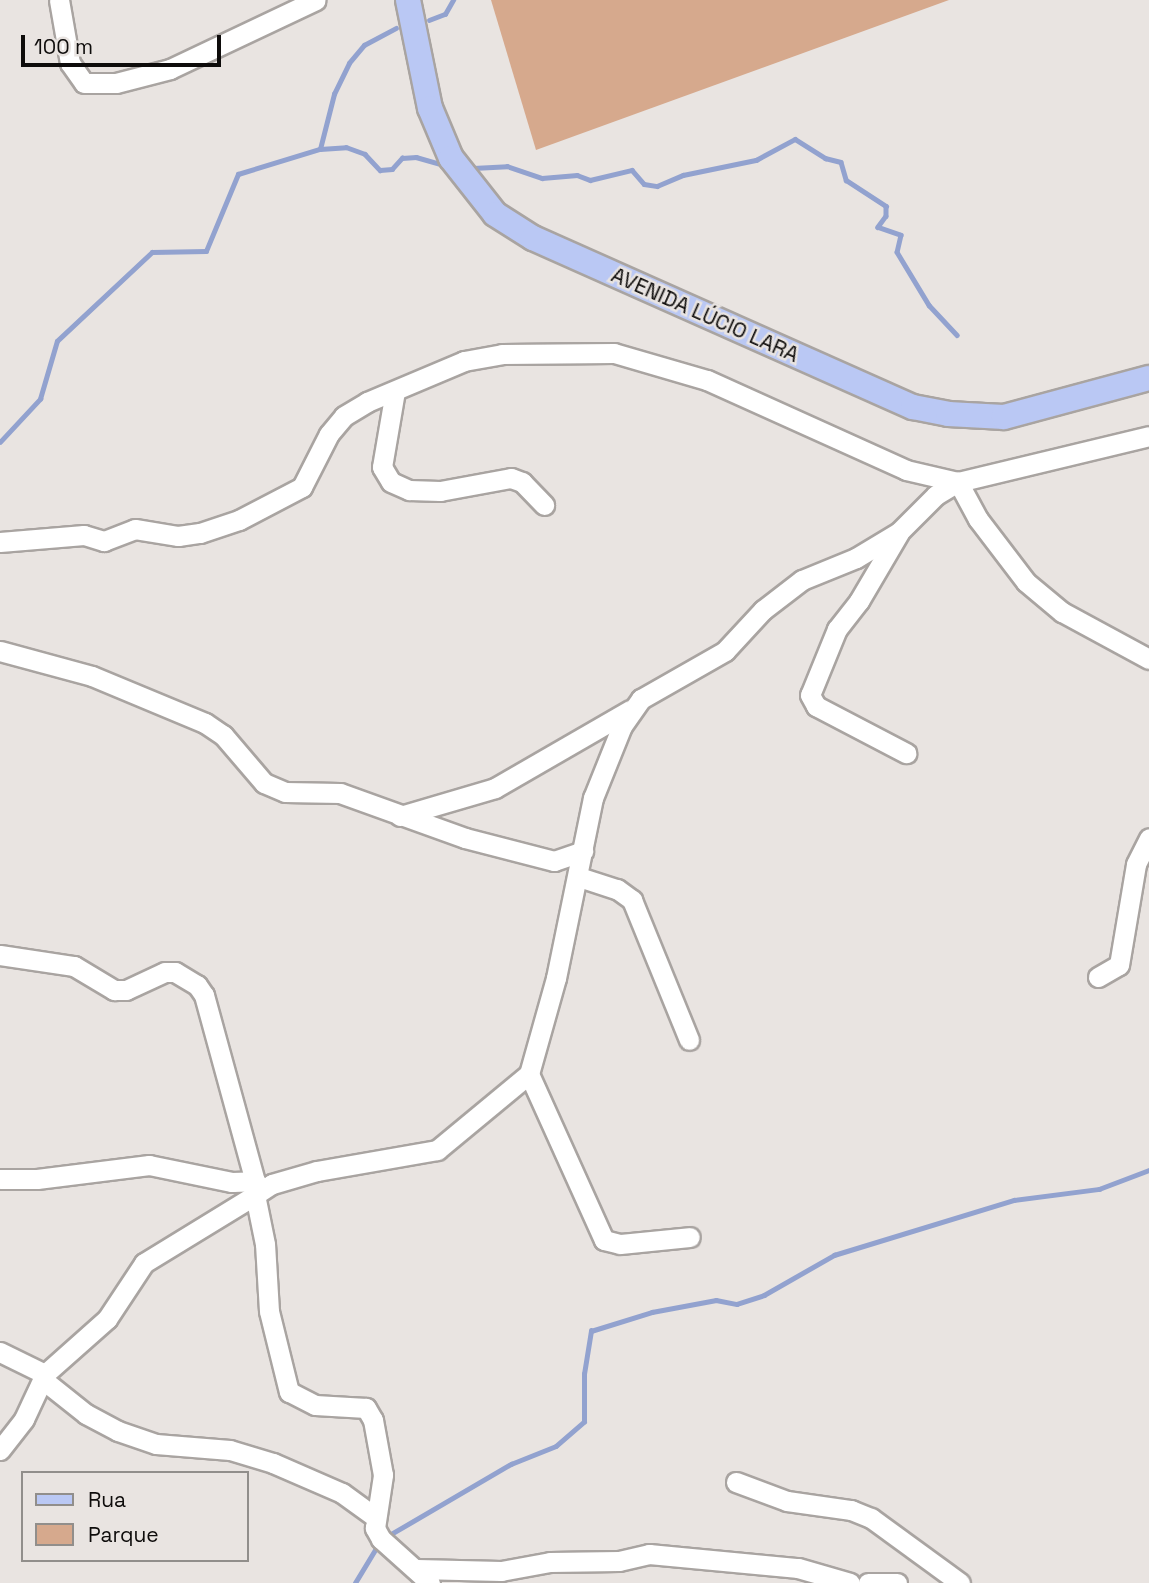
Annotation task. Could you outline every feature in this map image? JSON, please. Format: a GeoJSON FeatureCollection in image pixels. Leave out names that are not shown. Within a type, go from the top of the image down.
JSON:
{"type":"FeatureCollection","features":[{"type":"Feature","properties":{"kind":"main road","name":"AVENIDA LÚCIO LARA"},"geometry":{"type":"LineString","coordinates":[[408,0],[430,108],[451,158],[495,214],[533,238],[860,386],[925,409],[1004,417],[1149,378]]}},
{"type":"Feature","properties":{"kind":"street"},"geometry":{"type":"LineString","coordinates":[[59,0],[71,63],[84,83],[116,83],[170,69],[316,0]]}},
{"type":"Feature","properties":{"kind":"street"},"geometry":{"type":"LineString","coordinates":[[0,542],[84,534],[104,541],[135,529],[178,536],[239,520],[302,487],[329,433],[344,416],[395,391],[464,361],[502,354],[614,353],[707,380],[906,470],[958,482],[978,519],[1026,582],[1062,612],[1145,654]]}},
{"type":"Feature","properties":{"kind":"street"},"geometry":{"type":"LineString","coordinates":[[395,391],[382,467],[391,482],[409,490],[440,491],[511,478],[522,482],[544,505]]}},
{"type":"Feature","properties":{"kind":"street"},"geometry":{"type":"LineString","coordinates":[[906,753],[816,706],[810,695],[834,635],[899,532],[936,495],[958,482],[1149,436]]}},
{"type":"Feature","properties":{"kind":"street"},"geometry":{"type":"LineString","coordinates":[[400,816],[495,788],[725,651],[763,610],[802,580],[856,558],[899,532]]}},
{"type":"Feature","properties":{"kind":"street"},"geometry":{"type":"LineString","coordinates":[[0,651],[92,676],[205,723],[223,735],[264,783],[285,792],[340,793],[400,816],[554,861],[583,851]]}},
{"type":"Feature","properties":{"kind":"street"},"geometry":{"type":"LineString","coordinates":[[0,1450],[24,1419],[43,1376],[98,1329],[153,1256],[206,1229],[257,1188],[317,1171],[437,1150],[529,1074],[579,877],[593,798],[630,710]]}},
{"type":"Feature","properties":{"kind":"street"},"geometry":{"type":"LineString","coordinates":[[1098,977],[1119,965],[1136,864],[1149,838]]}},
{"type":"Feature","properties":{"kind":"street"},"geometry":{"type":"LineString","coordinates":[[579,877],[617,889],[632,900],[689,1040]]}},
{"type":"Feature","properties":{"kind":"street"},"geometry":{"type":"LineString","coordinates":[[0,955],[74,966],[114,990],[125,990],[165,972],[175,972],[197,985],[220,1047],[257,1188],[265,1244],[269,1311],[283,1379],[289,1392],[315,1405],[366,1408],[373,1420],[383,1475],[374,1516],[381,1539],[424,1576],[501,1571],[550,1562],[619,1562],[649,1554],[798,1568],[850,1583]]}},
{"type":"Feature","properties":{"kind":"street"},"geometry":{"type":"LineString","coordinates":[[529,1074],[604,1240],[620,1244],[690,1237]]}},
{"type":"Feature","properties":{"kind":"street"},"geometry":{"type":"LineString","coordinates":[[0,1179],[37,1179],[149,1165],[257,1188]]}},
{"type":"Feature","properties":{"kind":"street"},"geometry":{"type":"LineString","coordinates":[[0,1352],[43,1376],[86,1414],[118,1431],[156,1444],[230,1450],[273,1463],[342,1493],[374,1516]]}},
{"type":"Feature","properties":{"kind":"street"},"geometry":{"type":"LineString","coordinates":[[736,1482],[788,1501],[851,1510],[871,1518],[960,1583]]}},
{"type":"Feature","properties":{"kind":"street"},"geometry":{"type":"LineString","coordinates":[[868,1583],[897,1583]]}},
{"type":"Feature","properties":{"kind":"green space"},"geometry":{"type":"Polygon","coordinates":[[[491,0],[949,0],[536,150],[491,0]]]}},
{"type":"Feature","properties":{"kind":"waterway"},"geometry":{"type":"LineString","coordinates":[[429,20],[445,14],[453,0]]}},
{"type":"Feature","properties":{"kind":"waterway"},"geometry":{"type":"LineString","coordinates":[[320,149],[334,94],[349,63],[364,45],[396,28]]}},
{"type":"Feature","properties":{"kind":"waterway"},"geometry":{"type":"LineString","coordinates":[[473,168],[507,166],[542,178],[577,175],[590,180],[632,170],[644,184],[657,186],[683,175],[756,160],[795,139],[825,158],[841,162],[846,180],[886,206],[886,216],[878,227],[901,235],[897,252],[929,305],[957,335]]}},
{"type":"Feature","properties":{"kind":"waterway"},"geometry":{"type":"LineString","coordinates":[[0,442],[40,399],[57,341],[152,252],[206,251],[238,174],[320,149],[346,147],[365,154],[380,170],[392,169],[402,158],[416,157],[444,165]]}},
{"type":"Feature","properties":{"kind":"waterway"},"geometry":{"type":"LineString","coordinates":[[386,1537],[511,1464],[556,1446],[584,1422],[584,1374],[591,1331],[652,1312],[716,1300],[737,1304],[764,1295],[834,1255],[1014,1200],[1099,1189],[1149,1170]]}},
{"type":"Feature","properties":{"kind":"waterway"},"geometry":{"type":"LineString","coordinates":[[355,1583],[378,1545]]}}]}
